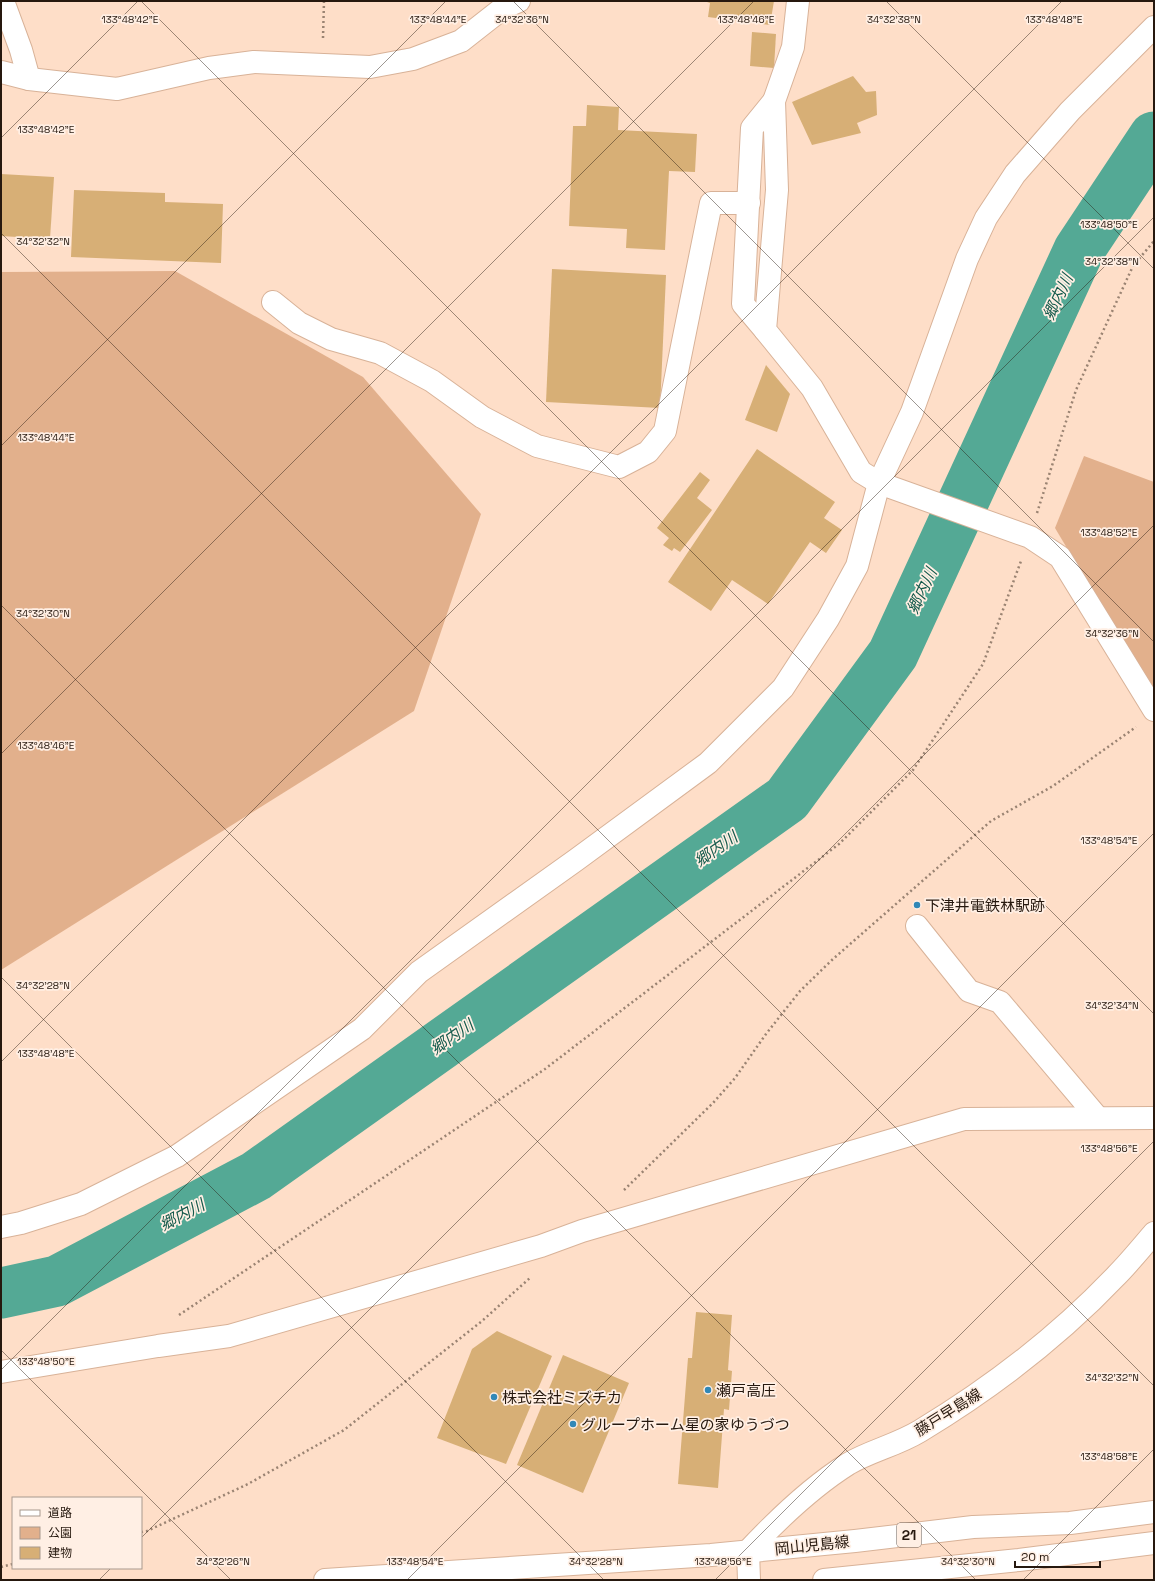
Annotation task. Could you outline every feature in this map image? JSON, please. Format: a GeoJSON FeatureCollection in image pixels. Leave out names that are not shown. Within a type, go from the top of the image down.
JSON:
{"type":"FeatureCollection","features":[{"type":"Feature","properties":{"kind":"street"},"geometry":{"type":"LineString","coordinates":[[3,1],[21,50],[29,79]]}},
{"type":"Feature","properties":{"kind":"street"},"geometry":{"type":"LineString","coordinates":[[1,72],[29,79],[117,89],[209,68],[254,62],[370,67],[413,59],[461,41],[503,8],[519,1]]}},
{"type":"Feature","properties":{"kind":"street"},"geometry":{"type":"LineString","coordinates":[[798,1],[793,47],[774,101],[752,128],[743,304],[812,388],[861,472],[885,485],[1030,536],[1060,557],[1148,716]]}},
{"type":"Feature","properties":{"kind":"street"},"geometry":{"type":"LineString","coordinates":[[1,1227],[21,1223],[81,1204],[177,1156],[362,1029],[419,972],[576,860],[708,763],[783,688],[828,619],[857,566],[967,259],[986,218],[1015,174],[1070,111],[1154,27]]}},
{"type":"Feature","properties":{"kind":"street"},"geometry":{"type":"LineString","coordinates":[[765,330],[777,190],[774,101]]}},
{"type":"Feature","properties":{"kind":"street"},"geometry":{"type":"LineString","coordinates":[[273,302],[299,323],[331,339],[380,353],[432,382],[482,416],[537,446],[619,467],[648,452],[665,430],[711,203],[749,203]]}},
{"type":"Feature","properties":{"kind":"street"},"geometry":{"type":"LineString","coordinates":[[917,926],[968,991],[1000,1002],[1098,1118]]}},
{"type":"Feature","properties":{"kind":"street"},"geometry":{"type":"LineString","coordinates":[[1,1372],[228,1336],[526,1250],[582,1231],[964,1119],[1154,1118]]}},
{"type":"Feature","properties":{"kind":"street","name":"藤戸早島線"},"geometry":{"type":"LineString","coordinates":[[748,1552],[785,1512],[808,1493],[849,1464],[918,1433],[979,1393],[1038,1349],[1117,1276],[1154,1233]]}},
{"type":"Feature","properties":{"kind":"street","name":"岡山児島線"},"geometry":{"type":"LineString","coordinates":[[324,1580],[586,1564],[748,1552],[973,1527],[1070,1523],[1154,1512]]}},
{"type":"Feature","properties":{"kind":"street"},"geometry":{"type":"LineString","coordinates":[[824,1580],[1019,1560],[1154,1543]]}},
{"type":"Feature","properties":{"kind":"street"},"geometry":{"type":"LineString","coordinates":[[748,1552],[749,1580]]}},
{"type":"Feature","properties":{"kind":"path"},"geometry":{"type":"LineString","coordinates":[[317,65],[324,33],[324,1]]}},
{"type":"Feature","properties":{"kind":"path"},"geometry":{"type":"LineString","coordinates":[[158,1346],[165,1325],[545,1069],[839,844],[913,770],[983,664],[1030,536],[1076,390],[1133,266],[1154,241]]}},
{"type":"Feature","properties":{"kind":"path"},"geometry":{"type":"LineString","coordinates":[[621,1194],[713,1103],[735,1078],[766,1034],[800,992],[833,959],[991,821],[1052,786],[1148,716]]}},
{"type":"Feature","properties":{"kind":"path"},"geometry":{"type":"LineString","coordinates":[[142,1532],[248,1484],[344,1430],[482,1321],[535,1274]]}},
{"type":"Feature","properties":{"kind":"path"},"geometry":{"type":"LineString","coordinates":[[1,1567],[12,1564]]}},
{"type":"Feature","properties":{"kind":"green space"},"geometry":{"type":"Polygon","coordinates":[[[175,271],[363,377],[481,514],[414,711],[1,970],[1,272],[175,271]]]}},
{"type":"Feature","properties":{"kind":"green space"},"geometry":{"type":"Polygon","coordinates":[[[1084,456],[1154,482],[1154,694],[1055,528],[1084,456]]]}},
{"type":"Feature","properties":{"kind":"building"},"geometry":{"type":"Polygon","coordinates":[[[704,1],[774,1],[770,25],[708,17],[710,3],[704,1]]]}},
{"type":"Feature","properties":{"kind":"building"},"geometry":{"type":"Polygon","coordinates":[[[752,32],[776,34],[774,68],[750,66],[752,32]]]}},
{"type":"Feature","properties":{"kind":"building"},"geometry":{"type":"Polygon","coordinates":[[[853,76],[866,92],[876,91],[877,115],[857,123],[861,133],[812,145],[792,102],[853,76]]]}},
{"type":"Feature","properties":{"kind":"building"},"geometry":{"type":"Polygon","coordinates":[[[587,105],[619,107],[618,130],[697,134],[695,172],[669,171],[665,250],[626,248],[627,229],[569,226],[573,126],[586,126],[587,105]]]}},
{"type":"Feature","properties":{"kind":"building"},"geometry":{"type":"Polygon","coordinates":[[[1,174],[54,177],[50,239],[1,236],[1,174]]]}},
{"type":"Feature","properties":{"kind":"building"},"geometry":{"type":"Polygon","coordinates":[[[74,190],[165,193],[165,202],[223,204],[221,263],[71,257],[74,190]]]}},
{"type":"Feature","properties":{"kind":"building"},"geometry":{"type":"Polygon","coordinates":[[[552,269],[666,275],[660,408],[546,402],[552,269]]]}},
{"type":"Feature","properties":{"kind":"building"},"geometry":{"type":"Polygon","coordinates":[[[766,365],[790,394],[777,432],[745,420],[766,365]]]}},
{"type":"Feature","properties":{"kind":"building"},"geometry":{"type":"Polygon","coordinates":[[[757,449],[835,502],[824,518],[842,530],[826,553],[810,542],[768,604],[732,580],[711,611],[668,582],[757,449]]]}},
{"type":"Feature","properties":{"kind":"building"},"geometry":{"type":"Polygon","coordinates":[[[700,472],[710,480],[697,498],[712,510],[680,552],[674,548],[672,551],[663,545],[669,538],[657,528],[700,472]]]}},
{"type":"Feature","properties":{"kind":"building","name":"瀬戸高圧"},"geometry":{"type":"Polygon","coordinates":[[[696,1312],[732,1315],[728,1370],[732,1371],[729,1410],[724,1409],[718,1488],[678,1484],[688,1358],[692,1358],[696,1312]]]}},
{"type":"Feature","properties":{"kind":"building","name":"株式会社ミズチカ"},"geometry":{"type":"Polygon","coordinates":[[[497,1331],[552,1356],[506,1464],[437,1438],[472,1349],[497,1331]]]}},
{"type":"Feature","properties":{"kind":"building","name":"グループホーム星の家ゆうづつ"},"geometry":{"type":"Polygon","coordinates":[[[563,1355],[629,1383],[583,1493],[517,1465],[563,1355]]]}},
{"type":"Feature","properties":{"kind":"waterway","name":"郷内川"},"geometry":{"type":"LineString","coordinates":[[1,1293],[57,1281],[256,1176],[787,799],[893,654],[1079,250],[1154,137]]}},
{"type":"Feature","properties":{"kind":"place","name":"下津井電鉄林駅跡"},"geometry":{"type":"Point","coordinates":[917,905]}},
{"type":"Feature","properties":{"kind":"place","name":"瀬戸高圧"},"geometry":{"type":"Point","coordinates":[708,1390]}},
{"type":"Feature","properties":{"kind":"place","name":"株式会社ミズチカ"},"geometry":{"type":"Point","coordinates":[494,1397]}},
{"type":"Feature","properties":{"kind":"place","name":"グループホーム星の家ゆうづつ"},"geometry":{"type":"Point","coordinates":[573,1424]}}]}
